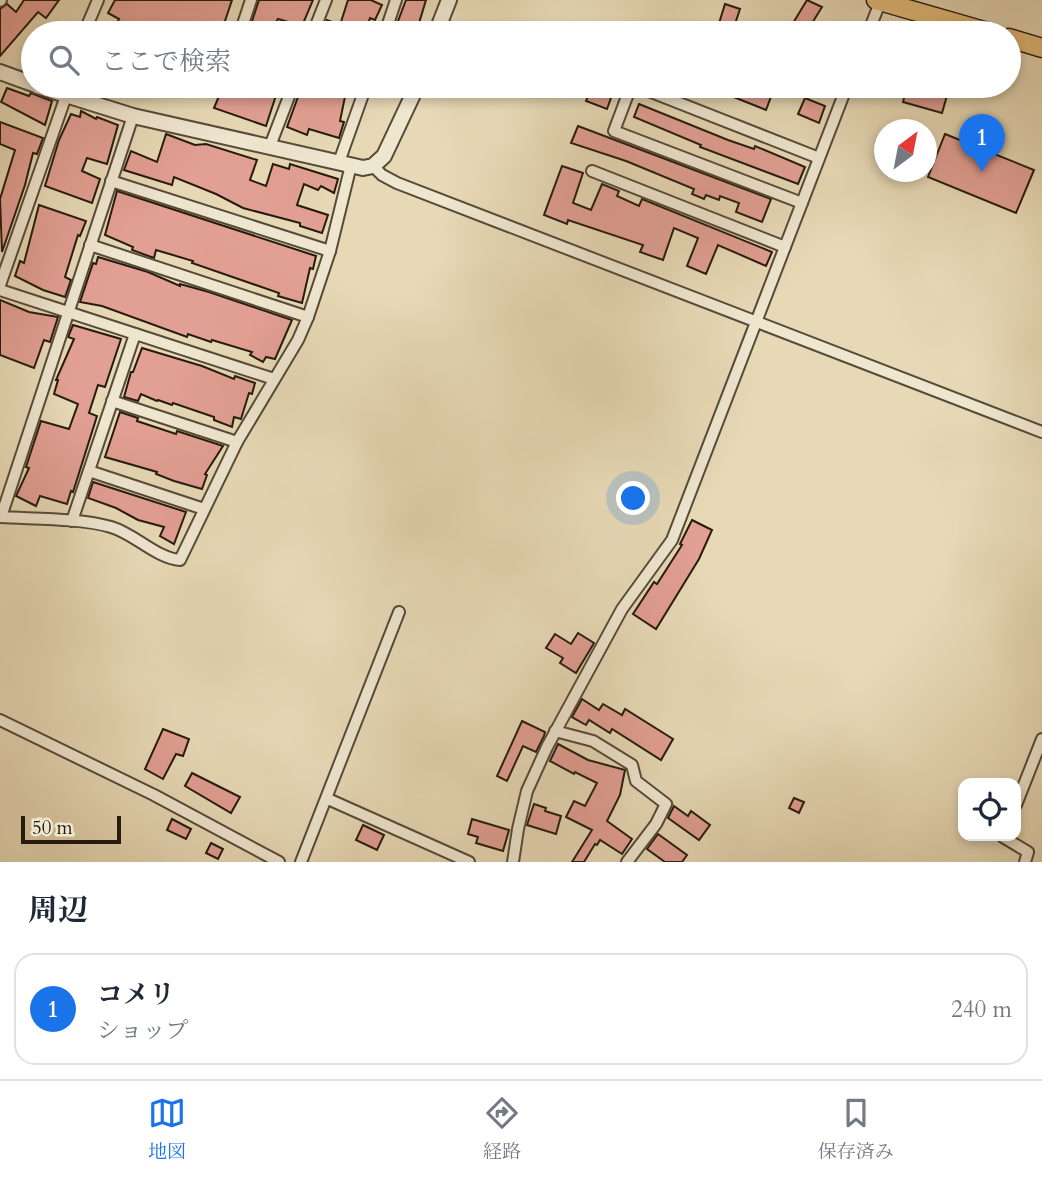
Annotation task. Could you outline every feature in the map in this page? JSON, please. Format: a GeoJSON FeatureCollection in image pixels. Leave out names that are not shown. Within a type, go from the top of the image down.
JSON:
{"type":"FeatureCollection","features":[{"type":"Feature","properties":{"kind":"main road"},"geometry":{"type":"LineString","coordinates":[[879,0],[950,21]]}},
{"type":"Feature","properties":{"kind":"main road"},"geometry":{"type":"LineString","coordinates":[[1021,42],[1042,48]]}},
{"type":"Feature","properties":{"kind":"street"},"geometry":{"type":"LineString","coordinates":[[89,21],[98,0]]}},
{"type":"Feature","properties":{"kind":"street"},"geometry":{"type":"LineString","coordinates":[[244,21],[251,0]]}},
{"type":"Feature","properties":{"kind":"street"},"geometry":{"type":"LineString","coordinates":[[318,21],[326,0]]}},
{"type":"Feature","properties":{"kind":"street"},"geometry":{"type":"LineString","coordinates":[[389,21],[397,0]]}},
{"type":"Feature","properties":{"kind":"street"},"geometry":{"type":"LineString","coordinates":[[441,21],[449,0]]}},
{"type":"Feature","properties":{"kind":"street"},"geometry":{"type":"LineString","coordinates":[[872,21],[879,0]]}},
{"type":"Feature","properties":{"kind":"street"},"geometry":{"type":"LineString","coordinates":[[0,72],[21,80]]}},
{"type":"Feature","properties":{"kind":"street"},"geometry":{"type":"LineString","coordinates":[[61,98],[0,288],[274,379]]}},
{"type":"Feature","properties":{"kind":"street"},"geometry":{"type":"LineString","coordinates":[[80,98],[133,116],[363,168],[373,166],[384,156],[411,98]]}},
{"type":"Feature","properties":{"kind":"street"},"geometry":{"type":"LineString","coordinates":[[270,146],[288,98]]}},
{"type":"Feature","properties":{"kind":"street"},"geometry":{"type":"LineString","coordinates":[[133,116],[1,517],[110,526],[131,535],[170,559],[180,560],[237,442],[308,317],[330,251],[345,163],[363,98]]}},
{"type":"Feature","properties":{"kind":"street"},"geometry":{"type":"LineString","coordinates":[[628,98],[614,131],[802,203]]}},
{"type":"Feature","properties":{"kind":"street"},"geometry":{"type":"LineString","coordinates":[[664,98],[819,158]]}},
{"type":"Feature","properties":{"kind":"street"},"geometry":{"type":"LineString","coordinates":[[513,862],[517,829],[527,791],[555,732],[622,609],[672,540],[842,98]]}},
{"type":"Feature","properties":{"kind":"street"},"geometry":{"type":"LineString","coordinates":[[373,166],[382,175],[397,183],[1042,432]]}},
{"type":"Feature","properties":{"kind":"street"},"geometry":{"type":"LineString","coordinates":[[592,171],[785,247]]}},
{"type":"Feature","properties":{"kind":"street"},"geometry":{"type":"LineString","coordinates":[[111,181],[330,251]]}},
{"type":"Feature","properties":{"kind":"street"},"geometry":{"type":"LineString","coordinates":[[90,245],[308,317]]}},
{"type":"Feature","properties":{"kind":"street"},"geometry":{"type":"LineString","coordinates":[[72,522],[135,334]]}},
{"type":"Feature","properties":{"kind":"street"},"geometry":{"type":"LineString","coordinates":[[112,401],[237,442]]}},
{"type":"Feature","properties":{"kind":"street"},"geometry":{"type":"LineString","coordinates":[[89,471],[204,509]]}},
{"type":"Feature","properties":{"kind":"street"},"geometry":{"type":"LineString","coordinates":[[301,862],[328,799],[399,612]]}},
{"type":"Feature","properties":{"kind":"street"},"geometry":{"type":"LineString","coordinates":[[0,719],[154,795],[279,862]]}},
{"type":"Feature","properties":{"kind":"street"},"geometry":{"type":"LineString","coordinates":[[555,732],[593,741],[632,765],[636,781],[667,804],[656,824],[627,862]]}},
{"type":"Feature","properties":{"kind":"street"},"geometry":{"type":"LineString","coordinates":[[1021,792],[1042,739]]}},
{"type":"Feature","properties":{"kind":"street"},"geometry":{"type":"LineString","coordinates":[[328,799],[469,862]]}},
{"type":"Feature","properties":{"kind":"street"},"geometry":{"type":"LineString","coordinates":[[1012,841],[1028,852],[1026,862]]}},
{"type":"Feature","properties":{"kind":"building"},"geometry":{"type":"Polygon","coordinates":[[[24,0],[59,0],[46,18],[38,12],[30,21],[21,21],[21,32],[0,56],[0,9],[7,4],[16,12],[24,0]]]}},
{"type":"Feature","properties":{"kind":"building"},"geometry":{"type":"Polygon","coordinates":[[[115,0],[232,0],[225,21],[118,21],[119,19],[108,13],[115,0]]]}},
{"type":"Feature","properties":{"kind":"building"},"geometry":{"type":"Polygon","coordinates":[[[259,0],[313,0],[304,21],[252,21],[259,0]]]}},
{"type":"Feature","properties":{"kind":"building"},"geometry":{"type":"Polygon","coordinates":[[[348,0],[371,0],[382,5],[375,20],[370,18],[369,21],[341,21],[348,0]]]}},
{"type":"Feature","properties":{"kind":"building"},"geometry":{"type":"Polygon","coordinates":[[[406,0],[426,0],[420,21],[398,21],[406,0]]]}},
{"type":"Feature","properties":{"kind":"building"},"geometry":{"type":"Polygon","coordinates":[[[807,0],[822,7],[813,21],[794,21],[807,0]]]}},
{"type":"Feature","properties":{"kind":"building"},"geometry":{"type":"Polygon","coordinates":[[[725,4],[740,9],[736,21],[720,21],[725,4]]]}},
{"type":"Feature","properties":{"kind":"building"},"geometry":{"type":"Polygon","coordinates":[[[7,88],[21,93],[21,98],[44,98],[52,101],[45,125],[1,102],[7,88]]]}},
{"type":"Feature","properties":{"kind":"building"},"geometry":{"type":"Polygon","coordinates":[[[218,98],[275,98],[266,126],[214,108],[218,98]]]}},
{"type":"Feature","properties":{"kind":"building"},"geometry":{"type":"Polygon","coordinates":[[[298,98],[345,98],[340,121],[344,122],[339,138],[309,129],[307,135],[287,127],[298,98]]]}},
{"type":"Feature","properties":{"kind":"building"},"geometry":{"type":"Polygon","coordinates":[[[587,98],[611,98],[607,109],[586,101],[587,98]]]}},
{"type":"Feature","properties":{"kind":"building"},"geometry":{"type":"Polygon","coordinates":[[[736,98],[770,98],[766,110],[736,98]]]}},
{"type":"Feature","properties":{"kind":"building"},"geometry":{"type":"Polygon","coordinates":[[[805,98],[825,106],[819,123],[798,114],[805,98]]]}},
{"type":"Feature","properties":{"kind":"building"},"geometry":{"type":"Polygon","coordinates":[[[904,98],[946,98],[942,113],[903,102],[904,98]]]}},
{"type":"Feature","properties":{"kind":"building"},"geometry":{"type":"Polygon","coordinates":[[[639,104],[805,167],[798,184],[700,147],[701,145],[634,117],[639,104]]]}},
{"type":"Feature","properties":{"kind":"building"},"geometry":{"type":"Polygon","coordinates":[[[81,111],[96,119],[97,117],[118,125],[107,164],[87,158],[82,171],[100,179],[92,203],[45,186],[59,140],[71,114],[80,117],[81,111]]]}},
{"type":"Feature","properties":{"kind":"building"},"geometry":{"type":"Polygon","coordinates":[[[0,122],[43,138],[37,154],[33,153],[2,252],[0,199],[15,150],[0,144],[0,122]]]}},
{"type":"Feature","properties":{"kind":"building"},"geometry":{"type":"Polygon","coordinates":[[[578,126],[771,199],[762,222],[736,212],[739,203],[720,196],[719,200],[706,195],[704,199],[692,194],[694,189],[626,161],[571,143],[578,126]]]}},
{"type":"Feature","properties":{"kind":"building"},"geometry":{"type":"Polygon","coordinates":[[[166,134],[195,145],[206,144],[257,160],[250,180],[266,186],[273,164],[289,169],[290,164],[338,179],[334,193],[321,186],[318,190],[304,184],[297,205],[328,215],[322,233],[300,226],[300,223],[243,208],[174,177],[172,185],[124,170],[131,151],[157,162],[166,134]]]}},
{"type":"Feature","properties":{"kind":"building"},"geometry":{"type":"Polygon","coordinates":[[[945,134],[1034,170],[1016,213],[937,181],[937,154],[945,134]]]}},
{"type":"Feature","properties":{"kind":"building"},"geometry":{"type":"Polygon","coordinates":[[[562,166],[583,173],[573,203],[591,210],[602,184],[619,191],[617,196],[639,206],[642,199],[772,252],[766,266],[718,245],[706,274],[687,266],[698,238],[674,228],[663,260],[640,252],[643,245],[568,220],[567,224],[544,215],[562,166]]]}},
{"type":"Feature","properties":{"kind":"building"},"geometry":{"type":"Polygon","coordinates":[[[117,191],[316,256],[313,269],[310,268],[302,303],[192,263],[193,261],[156,250],[154,258],[132,250],[133,247],[105,235],[117,191]]]}},
{"type":"Feature","properties":{"kind":"building"},"geometry":{"type":"Polygon","coordinates":[[[39,205],[86,221],[80,236],[78,235],[65,277],[71,280],[65,297],[15,276],[20,261],[24,263],[39,205]]]}},
{"type":"Feature","properties":{"kind":"building"},"geometry":{"type":"Polygon","coordinates":[[[98,257],[148,272],[180,286],[209,292],[292,320],[275,359],[266,357],[263,362],[250,355],[252,352],[188,334],[187,337],[102,306],[80,302],[93,263],[96,264],[98,257]]]}},
{"type":"Feature","properties":{"kind":"building"},"geometry":{"type":"Polygon","coordinates":[[[0,300],[29,312],[58,317],[50,342],[44,340],[34,368],[0,355],[0,300]]]}},
{"type":"Feature","properties":{"kind":"building"},"geometry":{"type":"Polygon","coordinates":[[[73,325],[121,339],[105,387],[98,385],[89,413],[97,416],[67,504],[40,496],[36,506],[16,496],[29,468],[26,467],[41,421],[69,429],[78,404],[54,394],[56,380],[74,339],[68,337],[73,325]]]}},
{"type":"Feature","properties":{"kind":"building"},"geometry":{"type":"Polygon","coordinates":[[[142,348],[202,366],[234,379],[235,376],[255,383],[241,419],[234,417],[232,427],[214,420],[214,417],[141,394],[138,401],[124,397],[142,348]]]}},
{"type":"Feature","properties":{"kind":"building"},"geometry":{"type":"Polygon","coordinates":[[[120,412],[138,418],[137,421],[176,434],[177,431],[223,446],[205,474],[207,475],[202,489],[105,457],[120,412]]]}},
{"type":"Feature","properties":{"kind":"building"},"geometry":{"type":"Polygon","coordinates":[[[93,482],[186,512],[174,544],[160,536],[164,527],[138,520],[116,508],[88,498],[93,482]]]}},
{"type":"Feature","properties":{"kind":"building"},"geometry":{"type":"Polygon","coordinates":[[[692,520],[712,530],[699,559],[656,629],[633,614],[654,582],[657,584],[682,545],[680,544],[692,520]]]}},
{"type":"Feature","properties":{"kind":"building"},"geometry":{"type":"Polygon","coordinates":[[[578,633],[594,643],[576,673],[560,663],[563,658],[546,648],[555,634],[571,644],[578,633]]]}},
{"type":"Feature","properties":{"kind":"building"},"geometry":{"type":"Polygon","coordinates":[[[582,699],[599,710],[603,704],[622,715],[625,709],[673,739],[661,760],[612,729],[610,733],[589,720],[586,725],[572,717],[582,699]]]}},
{"type":"Feature","properties":{"kind":"building"},"geometry":{"type":"Polygon","coordinates":[[[522,721],[545,732],[544,736],[536,752],[523,746],[507,781],[497,776],[522,721]]]}},
{"type":"Feature","properties":{"kind":"building"},"geometry":{"type":"Polygon","coordinates":[[[163,729],[189,739],[183,756],[176,754],[163,779],[145,769],[163,729]]]}},
{"type":"Feature","properties":{"kind":"building"},"geometry":{"type":"Polygon","coordinates":[[[558,744],[588,760],[625,770],[620,795],[607,821],[632,839],[622,854],[600,840],[584,862],[572,862],[592,830],[566,817],[574,801],[585,806],[597,783],[550,761],[558,744]]]}},
{"type":"Feature","properties":{"kind":"building"},"geometry":{"type":"Polygon","coordinates":[[[192,773],[240,797],[231,813],[185,786],[192,773]]]}},
{"type":"Feature","properties":{"kind":"building"},"geometry":{"type":"Polygon","coordinates":[[[794,798],[804,802],[799,813],[789,808],[794,798]]]}},
{"type":"Feature","properties":{"kind":"building"},"geometry":{"type":"Polygon","coordinates":[[[534,804],[561,816],[556,834],[527,825],[534,804]]]}},
{"type":"Feature","properties":{"kind":"building"},"geometry":{"type":"Polygon","coordinates":[[[674,806],[688,816],[691,811],[710,825],[699,840],[668,818],[674,806]]]}},
{"type":"Feature","properties":{"kind":"building"},"geometry":{"type":"Polygon","coordinates":[[[172,819],[191,829],[186,839],[167,830],[172,819]]]}},
{"type":"Feature","properties":{"kind":"building"},"geometry":{"type":"Polygon","coordinates":[[[472,819],[509,830],[503,851],[476,843],[478,837],[468,834],[472,819]]]}},
{"type":"Feature","properties":{"kind":"building"},"geometry":{"type":"Polygon","coordinates":[[[363,825],[384,835],[377,850],[356,840],[363,825]]]}},
{"type":"Feature","properties":{"kind":"building"},"geometry":{"type":"Polygon","coordinates":[[[658,834],[687,855],[682,862],[665,862],[647,849],[658,834]]]}},
{"type":"Feature","properties":{"kind":"building"},"geometry":{"type":"Polygon","coordinates":[[[211,843],[223,849],[218,859],[206,853],[211,843]]]}},
{"type":"Feature","properties":{"kind":"place","name":"コメリ"},"geometry":{"type":"Point","coordinates":[982,172]}}]}
